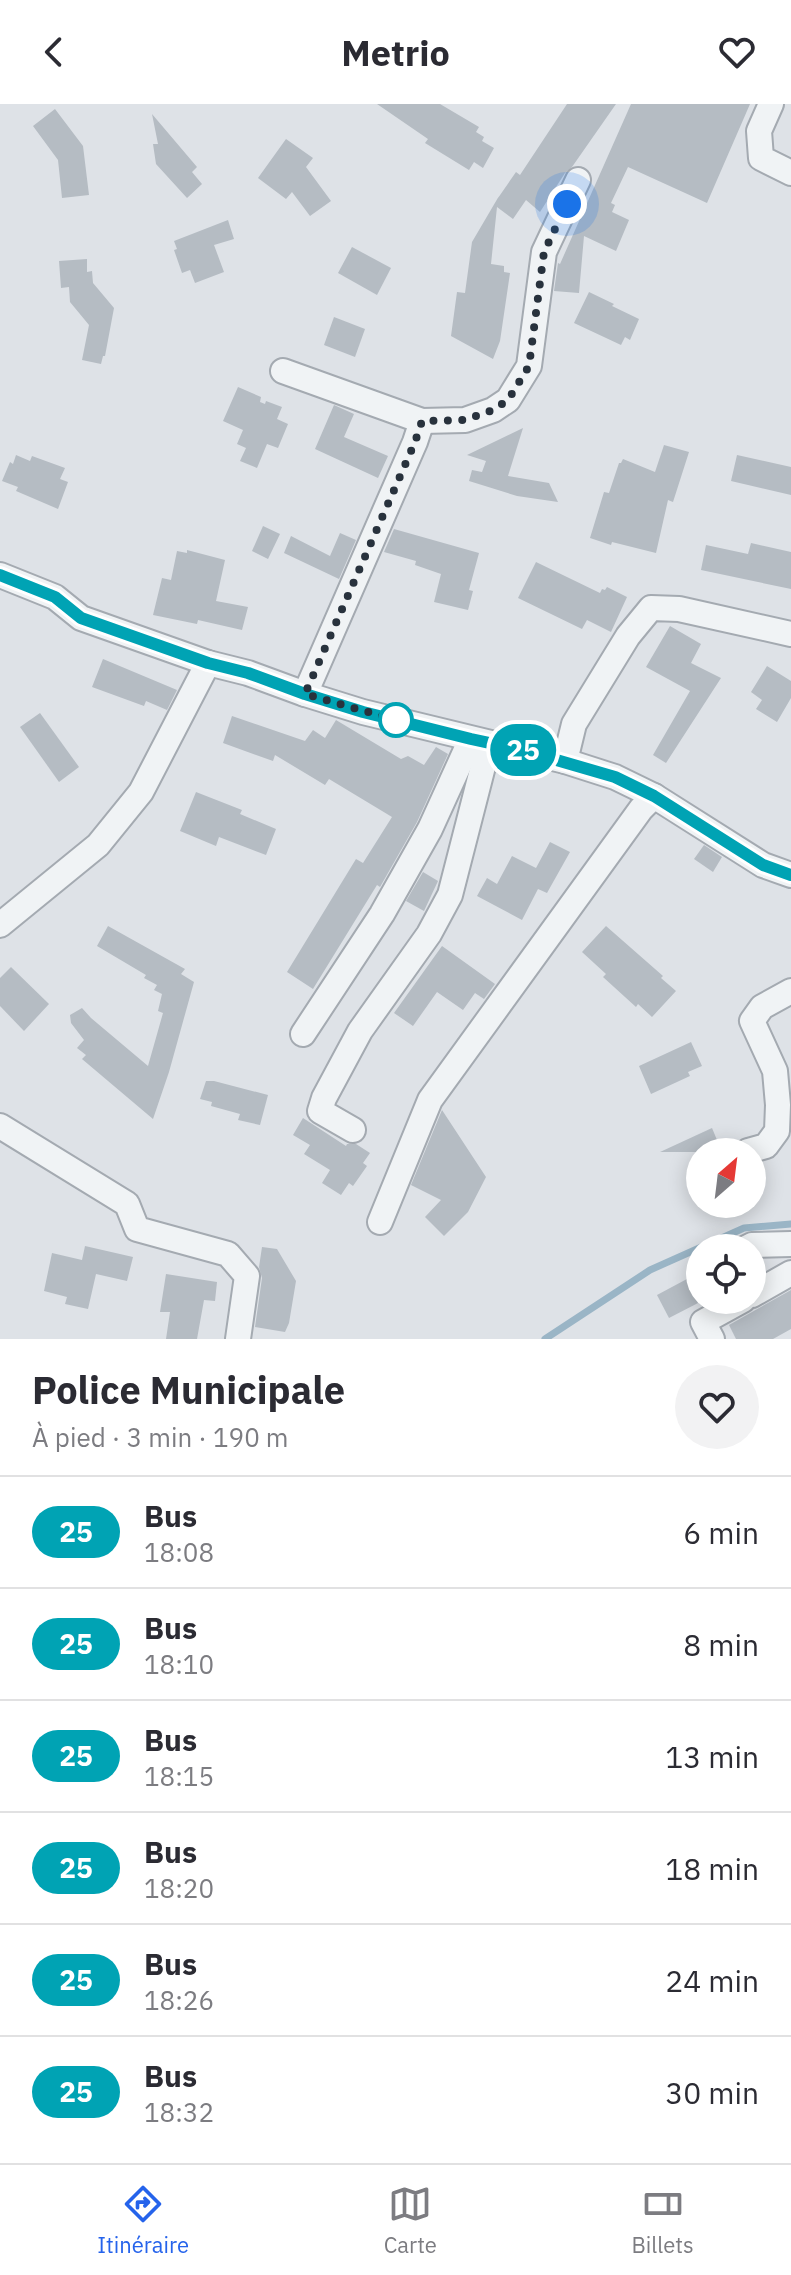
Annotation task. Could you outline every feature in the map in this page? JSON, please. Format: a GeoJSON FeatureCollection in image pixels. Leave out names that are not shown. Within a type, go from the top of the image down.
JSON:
{"type":"FeatureCollection","features":[{"type":"Feature","properties":{"kind":"street"},"geometry":{"type":"LineString","coordinates":[[771,104],[759,131],[761,158],[791,173]]}},
{"type":"Feature","properties":{"kind":"street"},"geometry":{"type":"LineString","coordinates":[[283,371],[422,421],[465,420],[493,410],[508,400],[529,366],[544,252],[578,180]]}},
{"type":"Feature","properties":{"kind":"street"},"geometry":{"type":"LineString","coordinates":[[305,694],[422,421]]}},
{"type":"Feature","properties":{"kind":"street"},"geometry":{"type":"LineString","coordinates":[[0,575],[55,597],[81,618],[208,663],[248,673],[363,712],[565,761],[615,777],[654,796],[763,865],[791,875]]}},
{"type":"Feature","properties":{"kind":"street"},"geometry":{"type":"LineString","coordinates":[[565,761],[574,724],[628,636],[651,608],[679,609],[791,634]]}},
{"type":"Feature","properties":{"kind":"street"},"geometry":{"type":"LineString","coordinates":[[0,925],[98,845],[141,792],[208,663]]}},
{"type":"Feature","properties":{"kind":"street"},"geometry":{"type":"LineString","coordinates":[[303,1034],[382,914],[480,741]]}},
{"type":"Feature","properties":{"kind":"street"},"geometry":{"type":"LineString","coordinates":[[353,1130],[320,1111],[324,1098],[360,1031],[429,934],[450,895],[480,741]]}},
{"type":"Feature","properties":{"kind":"street"},"geometry":{"type":"LineString","coordinates":[[380,1222],[430,1100],[641,809],[654,796]]}},
{"type":"Feature","properties":{"kind":"street"},"geometry":{"type":"LineString","coordinates":[[766,1146],[777,1131],[775,1071],[752,1021],[762,1007],[791,991]]}},
{"type":"Feature","properties":{"kind":"street"},"geometry":{"type":"LineString","coordinates":[[0,1126],[127,1204],[137,1229],[228,1254],[247,1276],[238,1339]]}},
{"type":"Feature","properties":{"kind":"street"},"geometry":{"type":"LineString","coordinates":[[766,1245],[791,1244]]}},
{"type":"Feature","properties":{"kind":"street"},"geometry":{"type":"LineString","coordinates":[[766,1287],[791,1273]]}},
{"type":"Feature","properties":{"kind":"street"},"geometry":{"type":"LineString","coordinates":[[712,1339],[703,1322],[718,1314]]}},
{"type":"Feature","properties":{"kind":"building"},"geometry":{"type":"Polygon","coordinates":[[[377,104],[440,104],[479,127],[476,132],[484,137],[482,141],[494,148],[483,168],[474,162],[469,170],[425,143],[428,139],[377,104]]]}},
{"type":"Feature","properties":{"kind":"building"},"geometry":{"type":"Polygon","coordinates":[[[567,104],[616,104],[540,212],[526,200],[513,219],[497,207],[491,264],[504,266],[504,272],[510,273],[500,341],[493,359],[451,336],[457,292],[465,293],[472,242],[499,196],[516,172],[520,175],[567,104]]]}},
{"type":"Feature","properties":{"kind":"building"},"geometry":{"type":"Polygon","coordinates":[[[631,104],[750,104],[707,203],[628,167],[611,203],[615,205],[612,212],[629,220],[616,251],[584,236],[579,293],[554,291],[558,263],[631,104]]]}},
{"type":"Feature","properties":{"kind":"building"},"geometry":{"type":"Polygon","coordinates":[[[55,109],[83,146],[89,195],[62,198],[58,160],[33,126],[55,109]]]}},
{"type":"Feature","properties":{"kind":"building"},"geometry":{"type":"Polygon","coordinates":[[[152,114],[197,167],[192,172],[202,184],[187,198],[156,164],[153,144],[158,144],[152,114]]]}},
{"type":"Feature","properties":{"kind":"building"},"geometry":{"type":"Polygon","coordinates":[[[286,139],[313,158],[306,167],[331,201],[310,216],[292,192],[286,199],[258,178],[286,139]]]}},
{"type":"Feature","properties":{"kind":"building"},"geometry":{"type":"Polygon","coordinates":[[[228,220],[234,239],[214,245],[224,272],[195,283],[190,270],[182,273],[174,241],[228,220]]]}},
{"type":"Feature","properties":{"kind":"building"},"geometry":{"type":"Polygon","coordinates":[[[352,247],[391,268],[377,295],[338,273],[352,247]]]}},
{"type":"Feature","properties":{"kind":"building"},"geometry":{"type":"Polygon","coordinates":[[[87,259],[87,272],[92,271],[93,283],[114,308],[101,364],[82,360],[89,325],[70,302],[69,287],[61,288],[59,261],[87,259]]]}},
{"type":"Feature","properties":{"kind":"building"},"geometry":{"type":"Polygon","coordinates":[[[589,292],[639,319],[630,340],[625,337],[621,345],[574,323],[589,292]]]}},
{"type":"Feature","properties":{"kind":"building"},"geometry":{"type":"Polygon","coordinates":[[[334,317],[365,329],[355,357],[324,345],[334,317]]]}},
{"type":"Feature","properties":{"kind":"building"},"geometry":{"type":"Polygon","coordinates":[[[238,387],[261,397],[260,402],[282,407],[277,419],[288,424],[278,448],[267,444],[257,468],[240,461],[246,448],[237,444],[243,430],[223,421],[238,387]]]}},
{"type":"Feature","properties":{"kind":"building"},"geometry":{"type":"Polygon","coordinates":[[[334,405],[354,414],[344,437],[388,456],[378,478],[315,449],[334,405]]]}},
{"type":"Feature","properties":{"kind":"building"},"geometry":{"type":"Polygon","coordinates":[[[523,428],[508,476],[549,483],[558,502],[517,496],[469,481],[472,470],[482,472],[486,461],[467,455],[523,428]]]}},
{"type":"Feature","properties":{"kind":"building"},"geometry":{"type":"Polygon","coordinates":[[[664,445],[689,452],[673,502],[668,500],[656,553],[590,538],[604,492],[609,493],[619,463],[623,459],[655,472],[664,445]]]}},
{"type":"Feature","properties":{"kind":"building"},"geometry":{"type":"Polygon","coordinates":[[[16,455],[30,461],[32,456],[65,468],[60,479],[68,482],[58,509],[16,491],[18,487],[2,481],[16,455]]]}},
{"type":"Feature","properties":{"kind":"building"},"geometry":{"type":"Polygon","coordinates":[[[737,455],[791,467],[791,495],[731,481],[737,455]]]}},
{"type":"Feature","properties":{"kind":"building"},"geometry":{"type":"Polygon","coordinates":[[[263,526],[280,534],[268,559],[252,551],[263,526]]]}},
{"type":"Feature","properties":{"kind":"building"},"geometry":{"type":"Polygon","coordinates":[[[394,529],[479,553],[469,590],[473,591],[468,610],[434,602],[441,574],[415,565],[416,561],[384,552],[394,529]]]}},
{"type":"Feature","properties":{"kind":"building"},"geometry":{"type":"Polygon","coordinates":[[[340,533],[356,540],[339,579],[284,553],[291,536],[330,556],[340,533]]]}},
{"type":"Feature","properties":{"kind":"building"},"geometry":{"type":"Polygon","coordinates":[[[751,543],[791,552],[791,589],[701,570],[706,545],[748,554],[751,543]]]}},
{"type":"Feature","properties":{"kind":"building"},"geometry":{"type":"Polygon","coordinates":[[[187,550],[225,560],[216,601],[248,607],[242,630],[198,620],[197,624],[153,615],[162,578],[171,580],[177,551],[187,553],[187,550]]]}},
{"type":"Feature","properties":{"kind":"building"},"geometry":{"type":"Polygon","coordinates":[[[536,562],[600,593],[607,587],[627,597],[611,632],[587,620],[582,629],[518,598],[536,562]]]}},
{"type":"Feature","properties":{"kind":"building"},"geometry":{"type":"Polygon","coordinates":[[[670,626],[701,644],[691,663],[721,678],[666,763],[653,755],[690,691],[646,667],[670,626]]]}},
{"type":"Feature","properties":{"kind":"building"},"geometry":{"type":"Polygon","coordinates":[[[103,659],[177,690],[167,710],[146,701],[144,706],[92,687],[103,659]]]}},
{"type":"Feature","properties":{"kind":"building"},"geometry":{"type":"Polygon","coordinates":[[[767,666],[791,681],[791,698],[777,722],[756,709],[762,700],[751,692],[767,666]]]}},
{"type":"Feature","properties":{"kind":"building"},"geometry":{"type":"Polygon","coordinates":[[[40,713],[79,767],[59,782],[20,727],[40,713]]]}},
{"type":"Feature","properties":{"kind":"building"},"geometry":{"type":"Polygon","coordinates":[[[232,716],[305,741],[313,730],[325,738],[336,720],[401,759],[408,756],[424,765],[436,747],[448,754],[417,822],[380,887],[377,885],[313,989],[287,972],[356,859],[363,863],[392,817],[329,779],[325,785],[275,755],[273,761],[223,743],[232,716]]]}},
{"type":"Feature","properties":{"kind":"building"},"geometry":{"type":"Polygon","coordinates":[[[196,792],[242,810],[240,814],[276,829],[266,855],[219,837],[216,846],[180,831],[196,792]]]}},
{"type":"Feature","properties":{"kind":"building"},"geometry":{"type":"Polygon","coordinates":[[[550,842],[570,852],[547,893],[538,889],[522,920],[477,896],[487,878],[497,884],[512,856],[536,868],[550,842]]]}},
{"type":"Feature","properties":{"kind":"building"},"geometry":{"type":"Polygon","coordinates":[[[704,845],[722,857],[713,872],[694,859],[704,845]]]}},
{"type":"Feature","properties":{"kind":"building"},"geometry":{"type":"Polygon","coordinates":[[[423,872],[438,881],[424,911],[406,901],[423,872]]]}},
{"type":"Feature","properties":{"kind":"building"},"geometry":{"type":"Polygon","coordinates":[[[108,926],[185,969],[181,974],[194,982],[153,1119],[82,1059],[86,1055],[77,1048],[84,1040],[71,1023],[70,1015],[82,1008],[148,1066],[163,1013],[158,1011],[162,994],[154,990],[157,985],[144,978],[146,975],[97,946],[108,926]]]}},
{"type":"Feature","properties":{"kind":"building"},"geometry":{"type":"Polygon","coordinates":[[[606,926],[676,991],[652,1017],[603,977],[606,974],[582,952],[606,926]]]}},
{"type":"Feature","properties":{"kind":"building"},"geometry":{"type":"Polygon","coordinates":[[[442,946],[495,984],[484,999],[475,993],[463,1010],[437,992],[413,1026],[394,1013],[442,946]]]}},
{"type":"Feature","properties":{"kind":"building"},"geometry":{"type":"Polygon","coordinates":[[[11,967],[49,1004],[24,1031],[0,1006],[0,978],[11,967]]]}},
{"type":"Feature","properties":{"kind":"building"},"geometry":{"type":"Polygon","coordinates":[[[691,1042],[702,1066],[688,1072],[690,1076],[651,1094],[639,1066],[691,1042]]]}},
{"type":"Feature","properties":{"kind":"building"},"geometry":{"type":"Polygon","coordinates":[[[206,1081],[268,1095],[260,1125],[238,1120],[240,1114],[211,1106],[212,1102],[200,1099],[206,1081]]]}},
{"type":"Feature","properties":{"kind":"building"},"geometry":{"type":"Polygon","coordinates":[[[442,1110],[486,1177],[468,1212],[444,1236],[425,1217],[441,1200],[411,1185],[442,1110]]]}},
{"type":"Feature","properties":{"kind":"building"},"geometry":{"type":"Polygon","coordinates":[[[303,1118],[346,1146],[356,1144],[370,1153],[363,1163],[367,1166],[353,1186],[349,1183],[341,1195],[322,1183],[330,1170],[304,1154],[310,1145],[293,1135],[303,1118]]]}},
{"type":"Feature","properties":{"kind":"building"},"geometry":{"type":"Polygon","coordinates":[[[712,1128],[716,1138],[690,1138],[712,1128]]]}},
{"type":"Feature","properties":{"kind":"building"},"geometry":{"type":"Polygon","coordinates":[[[686,1140],[686,1152],[660,1152],[686,1140]]]}},
{"type":"Feature","properties":{"kind":"building"},"geometry":{"type":"Polygon","coordinates":[[[85,1246],[133,1257],[127,1281],[96,1274],[88,1309],[65,1304],[67,1297],[44,1291],[52,1253],[82,1260],[85,1246]]]}},
{"type":"Feature","properties":{"kind":"building"},"geometry":{"type":"Polygon","coordinates":[[[262,1247],[277,1249],[296,1281],[285,1332],[255,1327],[262,1278],[259,1267],[262,1247]]]}},
{"type":"Feature","properties":{"kind":"building"},"geometry":{"type":"Polygon","coordinates":[[[166,1274],[217,1282],[215,1301],[204,1300],[197,1339],[166,1339],[170,1312],[160,1312],[166,1274]]]}},
{"type":"Feature","properties":{"kind":"building"},"geometry":{"type":"Polygon","coordinates":[[[686,1279],[686,1309],[669,1318],[657,1295],[686,1279]]]}},
{"type":"Feature","properties":{"kind":"building"},"geometry":{"type":"Polygon","coordinates":[[[791,1290],[791,1329],[773,1339],[736,1339],[729,1325],[748,1314],[766,1314],[766,1304],[791,1290]]]}},
{"type":"Feature","properties":{"kind":"waterway"},"geometry":{"type":"LineString","coordinates":[[545,1339],[650,1270],[744,1228],[791,1224]]}},
{"type":"Feature","properties":{"kind":"bus line","name":"25"},"geometry":{"type":"LineString","coordinates":[[0,575],[55,597],[81,618],[208,663],[248,673],[363,712],[565,761],[615,777],[654,796],[763,865],[791,875]]}},
{"type":"Feature","properties":{"kind":"route"},"geometry":{"type":"LineString","coordinates":[[396,720],[305,694],[422,421],[465,420],[493,410],[508,400],[529,366],[544,252],[567,204]]}}]}
